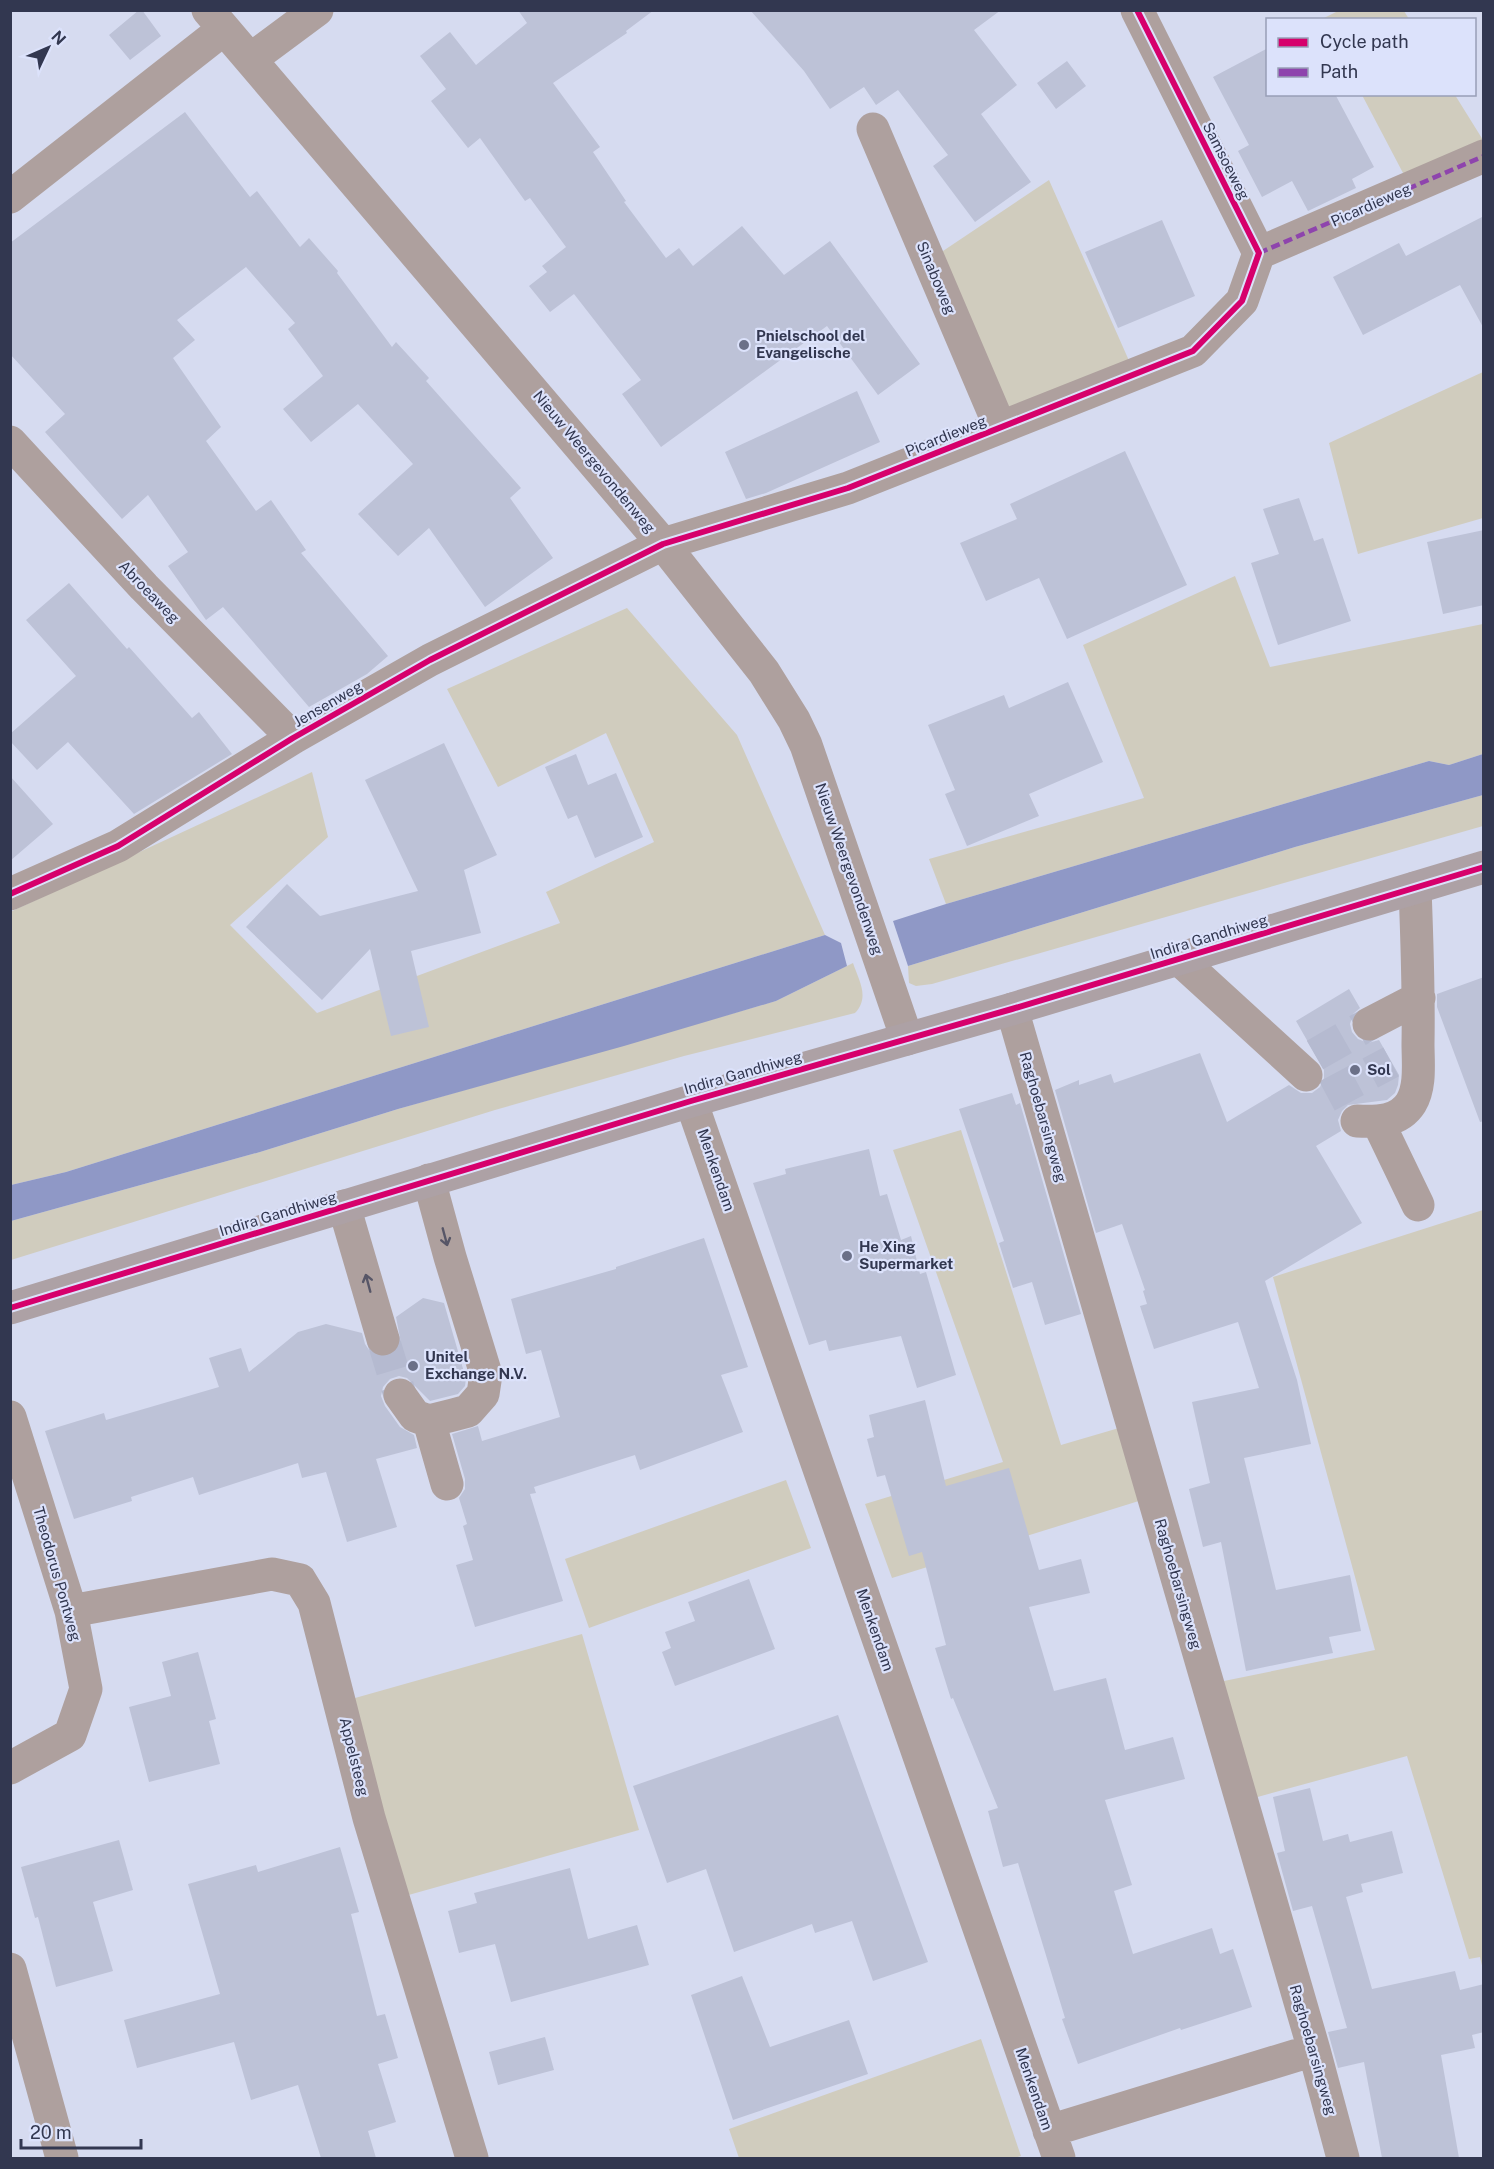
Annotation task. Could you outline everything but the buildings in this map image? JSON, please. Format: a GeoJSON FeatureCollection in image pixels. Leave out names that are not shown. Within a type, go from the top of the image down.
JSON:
{"type":"FeatureCollection","features":[{"type":"Feature","properties":{"kind":"main road","name":"Indira Gandhiweg"},"geometry":{"type":"LineString","coordinates":[[10,1308],[691,1101],[1012,1009],[1484,867]]}},
{"type":"Feature","properties":{"kind":"street"},"geometry":{"type":"LineString","coordinates":[[251,59],[317,10]]}},
{"type":"Feature","properties":{"kind":"street","name":"Samsoeweg"},"geometry":{"type":"LineString","coordinates":[[1137,10],[1259,254]]}},
{"type":"Feature","properties":{"kind":"street"},"geometry":{"type":"LineString","coordinates":[[10,197],[216,20]]}},
{"type":"Feature","properties":{"kind":"street","name":"Nieuw Weergevondenweg"},"geometry":{"type":"LineString","coordinates":[[216,20],[663,544],[764,672],[794,720],[806,745],[907,1039]]}},
{"type":"Feature","properties":{"kind":"street","name":"Sinaboweg"},"geometry":{"type":"LineString","coordinates":[[873,129],[1000,427]]}},
{"type":"Feature","properties":{"kind":"street","name":"Picardieweg"},"geometry":{"type":"LineString","coordinates":[[663,544],[848,488],[1193,351],[1242,301],[1259,254],[1484,156]]}},
{"type":"Feature","properties":{"kind":"street","name":"Abroeaweg"},"geometry":{"type":"LineString","coordinates":[[10,442],[144,587],[293,738]]}},
{"type":"Feature","properties":{"kind":"street","name":"Jensenweg"},"geometry":{"type":"LineString","coordinates":[[10,894],[118,846],[293,738],[430,660],[663,544]]}},
{"type":"Feature","properties":{"kind":"street"},"geometry":{"type":"LineString","coordinates":[[1415,888],[1419,998],[1405,1055],[1416,1088],[1410,1103],[1397,1116],[1368,1122],[1418,1206]]}},
{"type":"Feature","properties":{"kind":"street"},"geometry":{"type":"LineString","coordinates":[[1179,959],[1306,1065]]}},
{"type":"Feature","properties":{"kind":"street"},"geometry":{"type":"LineString","coordinates":[[1370,1024],[1419,998]]}},
{"type":"Feature","properties":{"kind":"street","name":"Raghoebarsingweg"},"geometry":{"type":"LineString","coordinates":[[1012,1009],[1314,2050],[1343,2158]]}},
{"type":"Feature","properties":{"kind":"street","name":"Menkendam"},"geometry":{"type":"LineString","coordinates":[[691,1101],[1054,2145]]}},
{"type":"Feature","properties":{"kind":"street"},"geometry":{"type":"LineString","coordinates":[[400,1395],[415,1416],[429,1421],[468,1411],[483,1394],[486,1374],[429,1180]]}},
{"type":"Feature","properties":{"kind":"street"},"geometry":{"type":"LineString","coordinates":[[344,1206],[383,1339]]}},
{"type":"Feature","properties":{"kind":"street","name":"Theodorus Pontweg"},"geometry":{"type":"LineString","coordinates":[[10,1417],[71,1611],[86,1689],[70,1735],[10,1768]]}},
{"type":"Feature","properties":{"kind":"street"},"geometry":{"type":"LineString","coordinates":[[429,1421],[447,1484]]}},
{"type":"Feature","properties":{"kind":"street","name":"Appelsteeg"},"geometry":{"type":"LineString","coordinates":[[71,1611],[272,1574],[300,1580],[314,1603],[369,1818],[472,2158]]}},
{"type":"Feature","properties":{"kind":"street"},"geometry":{"type":"LineString","coordinates":[[10,1969],[62,2158]]}},
{"type":"Feature","properties":{"kind":"street"},"geometry":{"type":"LineString","coordinates":[[1054,2145],[1314,2050]]}},
{"type":"Feature","properties":{"kind":"shaded area"},"geometry":{"type":"Polygon","coordinates":[[[1338,11],[1404,11],[1408,18],[1324,18],[1338,11]]]}},
{"type":"Feature","properties":{"kind":"shaded area"},"geometry":{"type":"Polygon","coordinates":[[[1363,96],[1456,96],[1483,140],[1413,192],[1363,96]]]}},
{"type":"Feature","properties":{"kind":"shaded area"},"geometry":{"type":"Polygon","coordinates":[[[1049,180],[1138,381],[1010,423],[940,253],[1049,180]]]}},
{"type":"Feature","properties":{"kind":"shaded area"},"geometry":{"type":"Polygon","coordinates":[[[1483,372],[1483,518],[1358,554],[1329,443],[1483,372]]]}},
{"type":"Feature","properties":{"kind":"shaded area"},"geometry":{"type":"Polygon","coordinates":[[[1235,576],[1270,667],[1483,624],[1483,754],[1449,765],[1429,761],[946,904],[929,859],[1144,798],[1083,645],[1235,576]]]}},
{"type":"Feature","properties":{"kind":"shaded area"},"geometry":{"type":"Polygon","coordinates":[[[627,608],[737,735],[825,935],[66,1172],[11,1185],[10,912],[312,772],[328,837],[230,925],[317,1013],[560,923],[546,892],[654,842],[606,733],[498,787],[447,689],[627,608]]]}},
{"type":"Feature","properties":{"kind":"shaded area"},"geometry":{"type":"Polygon","coordinates":[[[1483,795],[1483,826],[932,984],[916,986],[909,983],[908,966],[1295,847],[1483,795]]]}},
{"type":"Feature","properties":{"kind":"shaded area"},"geometry":{"type":"Polygon","coordinates":[[[853,963],[863,995],[855,1013],[684,1056],[495,1110],[11,1260],[11,1221],[260,1152],[398,1109],[776,1001],[853,963]]]}},
{"type":"Feature","properties":{"kind":"shaded area"},"geometry":{"type":"Polygon","coordinates":[[[961,1130],[1061,1445],[1119,1428],[1142,1500],[892,1578],[865,1504],[1003,1462],[893,1150],[961,1130]]]}},
{"type":"Feature","properties":{"kind":"shaded area"},"geometry":{"type":"Polygon","coordinates":[[[1483,1210],[1483,1970],[1480,1957],[1469,1959],[1407,1756],[1254,1798],[1219,1682],[1375,1650],[1273,1277],[1483,1210]]]}},
{"type":"Feature","properties":{"kind":"shaded area"},"geometry":{"type":"Polygon","coordinates":[[[786,1480],[811,1548],[589,1628],[565,1559],[786,1480]]]}},
{"type":"Feature","properties":{"kind":"shaded area"},"geometry":{"type":"Polygon","coordinates":[[[582,1634],[639,1830],[405,1896],[348,1700],[582,1634]]]}},
{"type":"Feature","properties":{"kind":"shaded area"},"geometry":{"type":"Polygon","coordinates":[[[981,2039],[1021,2156],[1014,2158],[739,2158],[729,2129],[981,2039]]]}},
{"type":"Feature","properties":{"kind":"water"},"geometry":{"type":"Polygon","coordinates":[[[1483,754],[1483,795],[1295,847],[908,966],[893,921],[1429,761],[1449,765],[1483,754]]]}},
{"type":"Feature","properties":{"kind":"water"},"geometry":{"type":"Polygon","coordinates":[[[825,935],[841,943],[847,966],[776,1001],[398,1109],[260,1152],[11,1221],[11,1185],[66,1172],[825,935]]]}},
{"type":"Feature","properties":{"kind":"tunnel"},"geometry":{"type":"LineString","coordinates":[[1315,1055],[1369,1024]]}},
{"type":"Feature","properties":{"kind":"tunnel"},"geometry":{"type":"LineString","coordinates":[[1327,1096],[1391,1062]]}},
{"type":"Feature","properties":{"kind":"tunnel"},"geometry":{"type":"LineString","coordinates":[[383,1339],[400,1395]]}},
{"type":"Feature","properties":{"kind":"marked path"},"geometry":{"type":"LineString","coordinates":[[1259,253],[1484,156]]}},
{"type":"Feature","properties":{"kind":"cycle path"},"geometry":{"type":"LineString","coordinates":[[10,894],[118,846],[293,738],[430,660],[663,544],[848,488],[1193,351],[1242,301],[1259,253],[1137,10]]}},
{"type":"Feature","properties":{"kind":"cycle path"},"geometry":{"type":"LineString","coordinates":[[10,1308],[691,1101],[1012,1009],[1484,867]]}},
{"type":"Feature","properties":{"kind":"place","name":"Pnielschool del Evangelische"},"geometry":{"type":"Point","coordinates":[744,345]}},
{"type":"Feature","properties":{"kind":"place","name":"Sol"},"geometry":{"type":"Point","coordinates":[1355,1070]}},
{"type":"Feature","properties":{"kind":"place","name":"He Xing Supermarket"},"geometry":{"type":"Point","coordinates":[847,1256]}},
{"type":"Feature","properties":{"kind":"place","name":"Unitel Exchange N.V."},"geometry":{"type":"Point","coordinates":[413,1366]}}]}
